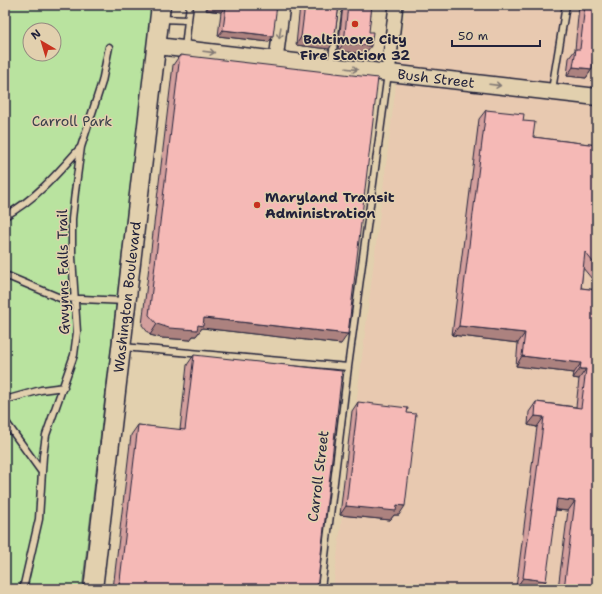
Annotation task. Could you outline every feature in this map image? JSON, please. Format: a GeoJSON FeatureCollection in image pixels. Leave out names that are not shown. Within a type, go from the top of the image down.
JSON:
{"type":"FeatureCollection","features":[{"type":"Feature","properties":{"kind":"main road","name":"Washington Boulevard"},"geometry":{"type":"LineString","coordinates":[[93,589],[161,12]]}},
{"type":"Feature","properties":{"kind":"street"},"geometry":{"type":"LineString","coordinates":[[276,60],[283,5]]}},
{"type":"Feature","properties":{"kind":"street"},"geometry":{"type":"LineString","coordinates":[[388,73],[396,5]]}},
{"type":"Feature","properties":{"kind":"street","name":"Bush Street"},"geometry":{"type":"LineString","coordinates":[[157,46],[597,97]]}},
{"type":"Feature","properties":{"kind":"lane"},"geometry":{"type":"LineString","coordinates":[[185,50],[190,5]]}},
{"type":"Feature","properties":{"kind":"lane"},"geometry":{"type":"LineString","coordinates":[[331,66],[339,5]]}},
{"type":"Feature","properties":{"kind":"lane"},"geometry":{"type":"LineString","coordinates":[[551,92],[566,5]]}},
{"type":"Feature","properties":{"kind":"lane"},"geometry":{"type":"LineString","coordinates":[[161,12],[188,20]]}},
{"type":"Feature","properties":{"kind":"lane","name":"Gwynns Falls Trail"},"geometry":{"type":"LineString","coordinates":[[23,589],[39,519],[41,471],[46,435],[74,355],[77,332],[72,257],[72,219],[81,147],[102,82],[110,47]]}},
{"type":"Feature","properties":{"kind":"lane","name":"Carroll Street"},"geometry":{"type":"LineString","coordinates":[[320,589],[348,367],[388,73]]}},
{"type":"Feature","properties":{"kind":"lane"},"geometry":{"type":"LineString","coordinates":[[5,216],[23,206],[48,184],[81,147]]}},
{"type":"Feature","properties":{"kind":"lane"},"geometry":{"type":"LineString","coordinates":[[5,275],[54,296],[76,299],[128,301]]}},
{"type":"Feature","properties":{"kind":"lane"},"geometry":{"type":"LineString","coordinates":[[122,347],[348,367]]}},
{"type":"Feature","properties":{"kind":"lane"},"geometry":{"type":"LineString","coordinates":[[5,400],[41,390],[64,387]]}},
{"type":"Feature","properties":{"kind":"lane"},"geometry":{"type":"LineString","coordinates":[[5,421],[41,471]]}},
{"type":"Feature","properties":{"kind":"shaded area"},"geometry":{"type":"Polygon","coordinates":[[[406,5],[597,5],[597,589],[333,589],[406,5]]]}},
{"type":"Feature","properties":{"kind":"green space","name":"Carroll Park"},"geometry":{"type":"Polygon","coordinates":[[[5,5],[152,5],[82,589],[5,589],[5,5]]]}},
{"type":"Feature","properties":{"kind":"building"},"geometry":{"type":"Polygon","coordinates":[[[219,5],[277,5],[273,36],[223,30],[226,6],[219,5]]]}},
{"type":"Feature","properties":{"kind":"building"},"geometry":{"type":"Polygon","coordinates":[[[305,5],[339,5],[334,41],[301,37],[305,5]]]}},
{"type":"Feature","properties":{"kind":"building","name":"Baltimore City Fire Station 32"},"geometry":{"type":"Polygon","coordinates":[[[348,5],[372,5],[369,32],[373,32],[371,46],[344,43],[348,5]]]}},
{"type":"Feature","properties":{"kind":"building"},"geometry":{"type":"Polygon","coordinates":[[[585,5],[597,5],[597,49],[594,51],[592,69],[573,67],[576,49],[580,49],[585,5]]]}},
{"type":"Feature","properties":{"kind":"building","name":"Maryland Transit Administration"},"geometry":{"type":"Polygon","coordinates":[[[180,55],[378,78],[348,334],[204,318],[203,326],[198,325],[197,330],[169,328],[157,324],[149,315],[180,55]]]}},
{"type":"Feature","properties":{"kind":"building"},"geometry":{"type":"Polygon","coordinates":[[[486,110],[524,114],[523,121],[535,122],[533,137],[597,145],[597,267],[585,252],[581,288],[597,290],[597,589],[564,589],[575,501],[557,499],[546,581],[523,578],[544,417],[535,416],[536,402],[581,408],[586,369],[580,369],[581,363],[522,356],[525,333],[459,326],[486,110]]]}},
{"type":"Feature","properties":{"kind":"building"},"geometry":{"type":"Polygon","coordinates":[[[194,355],[342,371],[317,589],[119,589],[138,425],[185,430],[194,355]]]}},
{"type":"Feature","properties":{"kind":"building"},"geometry":{"type":"Polygon","coordinates":[[[358,402],[408,408],[407,413],[416,414],[405,506],[397,505],[396,511],[346,506],[358,402]]]}},
{"type":"Feature","properties":{"kind":"place","name":"Baltimore City Fire Station 32"},"geometry":{"type":"Point","coordinates":[355,24]}},
{"type":"Feature","properties":{"kind":"place","name":"Maryland Transit Administration"},"geometry":{"type":"Point","coordinates":[257,205]}}]}
